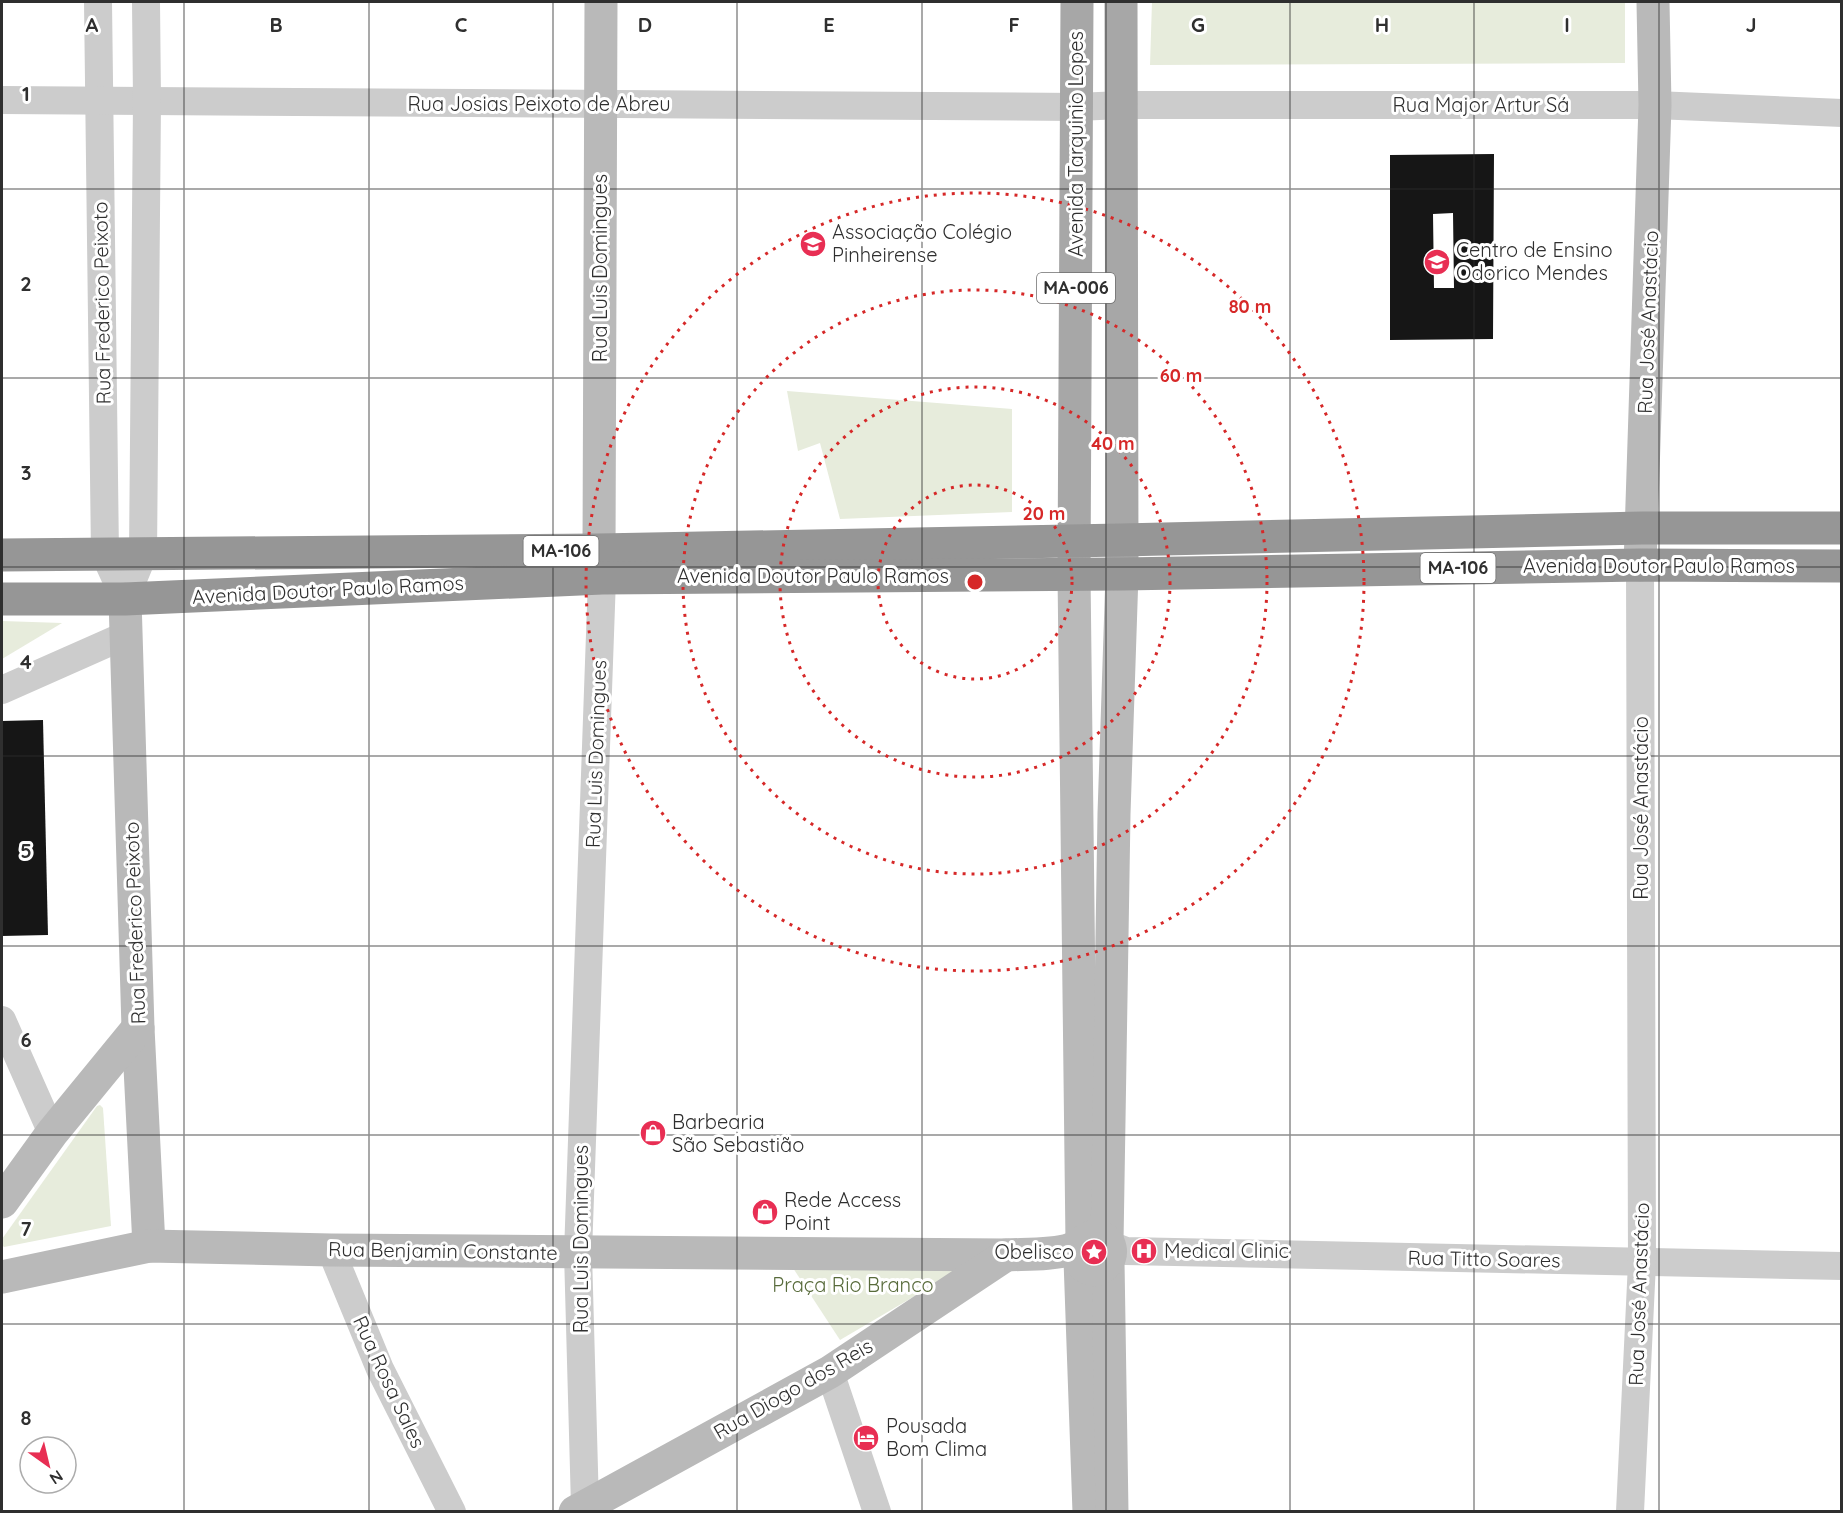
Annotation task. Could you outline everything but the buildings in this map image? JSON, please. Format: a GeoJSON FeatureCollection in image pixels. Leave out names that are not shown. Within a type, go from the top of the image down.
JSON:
{"type":"FeatureCollection","features":[{"type":"Feature","properties":{"kind":"highway","name":"Avenida Doutor Paulo Ramos"},"geometry":{"type":"LineString","coordinates":[[2,599],[125,599],[601,564],[1074,540],[1642,528],[1842,528]]}},
{"type":"Feature","properties":{"kind":"highway","name":"Avenida Doutor Paulo Ramos"},"geometry":{"type":"LineString","coordinates":[[2,555],[143,555],[1074,574],[1640,565],[1842,566]]}},
{"type":"Feature","properties":{"kind":"main road","name":"Avenida Tarquinio Lopes"},"geometry":{"type":"LineString","coordinates":[[1074,574],[1077,2]]}},
{"type":"Feature","properties":{"kind":"main road","name":"MA-006"},"geometry":{"type":"LineString","coordinates":[[1121,2],[1122,574]]}},
{"type":"Feature","properties":{"kind":"street","name":"Rua Frederico Peixoto"},"geometry":{"type":"LineString","coordinates":[[98,2],[105,555],[125,599],[138,1028],[149,1246]]}},
{"type":"Feature","properties":{"kind":"street","name":"Rua Frederico Peixoto"},"geometry":{"type":"LineString","coordinates":[[125,599],[143,555],[146,2]]}},
{"type":"Feature","properties":{"kind":"street","name":"Rua Luis Domingues"},"geometry":{"type":"LineString","coordinates":[[580,1509],[578,1253],[601,564],[601,2]]}},
{"type":"Feature","properties":{"kind":"street","name":"Rua José Anastácio"},"geometry":{"type":"LineString","coordinates":[[1630,1512],[1642,1263],[1640,565],[1655,105],[1653,2]]}},
{"type":"Feature","properties":{"kind":"street","name":"Rua Josias Peixoto de Abreu"},"geometry":{"type":"LineString","coordinates":[[2,100],[1077,107],[1121,105]]}},
{"type":"Feature","properties":{"kind":"street","name":"Rua Major Artur Sá"},"geometry":{"type":"LineString","coordinates":[[1121,105],[1655,105],[1842,113]]}},
{"type":"Feature","properties":{"kind":"street"},"geometry":{"type":"LineString","coordinates":[[1074,574],[1095,1251],[1112,1512]]}},
{"type":"Feature","properties":{"kind":"street"},"geometry":{"type":"LineString","coordinates":[[1089,1512],[1095,1251],[1122,574]]}},
{"type":"Feature","properties":{"kind":"street"},"geometry":{"type":"LineString","coordinates":[[2,690],[126,635]]}},
{"type":"Feature","properties":{"kind":"street"},"geometry":{"type":"LineString","coordinates":[[2,1020],[52,1134]]}},
{"type":"Feature","properties":{"kind":"street"},"geometry":{"type":"LineString","coordinates":[[2,1202],[52,1134],[138,1028]]}},
{"type":"Feature","properties":{"kind":"street","name":"Rua Benjamin Constante"},"geometry":{"type":"LineString","coordinates":[[2,1277],[149,1246],[578,1253],[1006,1255],[1095,1251]]}},
{"type":"Feature","properties":{"kind":"street","name":"Rua Rosa Sales"},"geometry":{"type":"LineString","coordinates":[[331,1250],[380,1369],[452,1512]]}},
{"type":"Feature","properties":{"kind":"street","name":"Rua Titto Soares"},"geometry":{"type":"LineString","coordinates":[[1095,1251],[1842,1266]]}},
{"type":"Feature","properties":{"kind":"street","name":"Rua Diogo dos Reis"},"geometry":{"type":"LineString","coordinates":[[580,1509],[830,1372],[1006,1255]]}},
{"type":"Feature","properties":{"kind":"street"},"geometry":{"type":"LineString","coordinates":[[830,1372],[877,1512]]}},
{"type":"Feature","properties":{"kind":"green space"},"geometry":{"type":"Polygon","coordinates":[[[1152,2],[1625,2],[1625,63],[1150,65],[1152,2]]]}},
{"type":"Feature","properties":{"kind":"green space"},"geometry":{"type":"Polygon","coordinates":[[[787,391],[1012,409],[1012,512],[840,519],[820,443],[798,451],[787,391]]]}},
{"type":"Feature","properties":{"kind":"green space"},"geometry":{"type":"Polygon","coordinates":[[[2,621],[62,623],[2,659],[2,621]]]}},
{"type":"Feature","properties":{"kind":"green space"},"geometry":{"type":"Polygon","coordinates":[[[100,1105],[103,1108],[111,1226],[4,1247],[2,1239],[97,1106],[100,1105]]]}},
{"type":"Feature","properties":{"kind":"green space","name":"Praça Rio Branco"},"geometry":{"type":"Polygon","coordinates":[[[778,1245],[976,1260],[840,1340],[778,1245]]]}},
{"type":"Feature","properties":{"kind":"place","name":"Associação Colégio Pinheirense"},"geometry":{"type":"Point","coordinates":[813,244]}},
{"type":"Feature","properties":{"kind":"place","name":"Centro de Ensino Odorico Mendes"},"geometry":{"type":"Point","coordinates":[1437,262]}},
{"type":"Feature","properties":{"kind":"place","name":"Barbearia São Sebastião"},"geometry":{"type":"Point","coordinates":[653,1133]}},
{"type":"Feature","properties":{"kind":"place","name":"Rede Access Point"},"geometry":{"type":"Point","coordinates":[765,1212]}},
{"type":"Feature","properties":{"kind":"place","name":"Medical Clinic"},"geometry":{"type":"Point","coordinates":[1144,1251]}},
{"type":"Feature","properties":{"kind":"place","name":"Obelisco"},"geometry":{"type":"Point","coordinates":[1094,1252]}},
{"type":"Feature","properties":{"kind":"place","name":"Pousada Bom Clima"},"geometry":{"type":"Point","coordinates":[866,1438]}}]}
